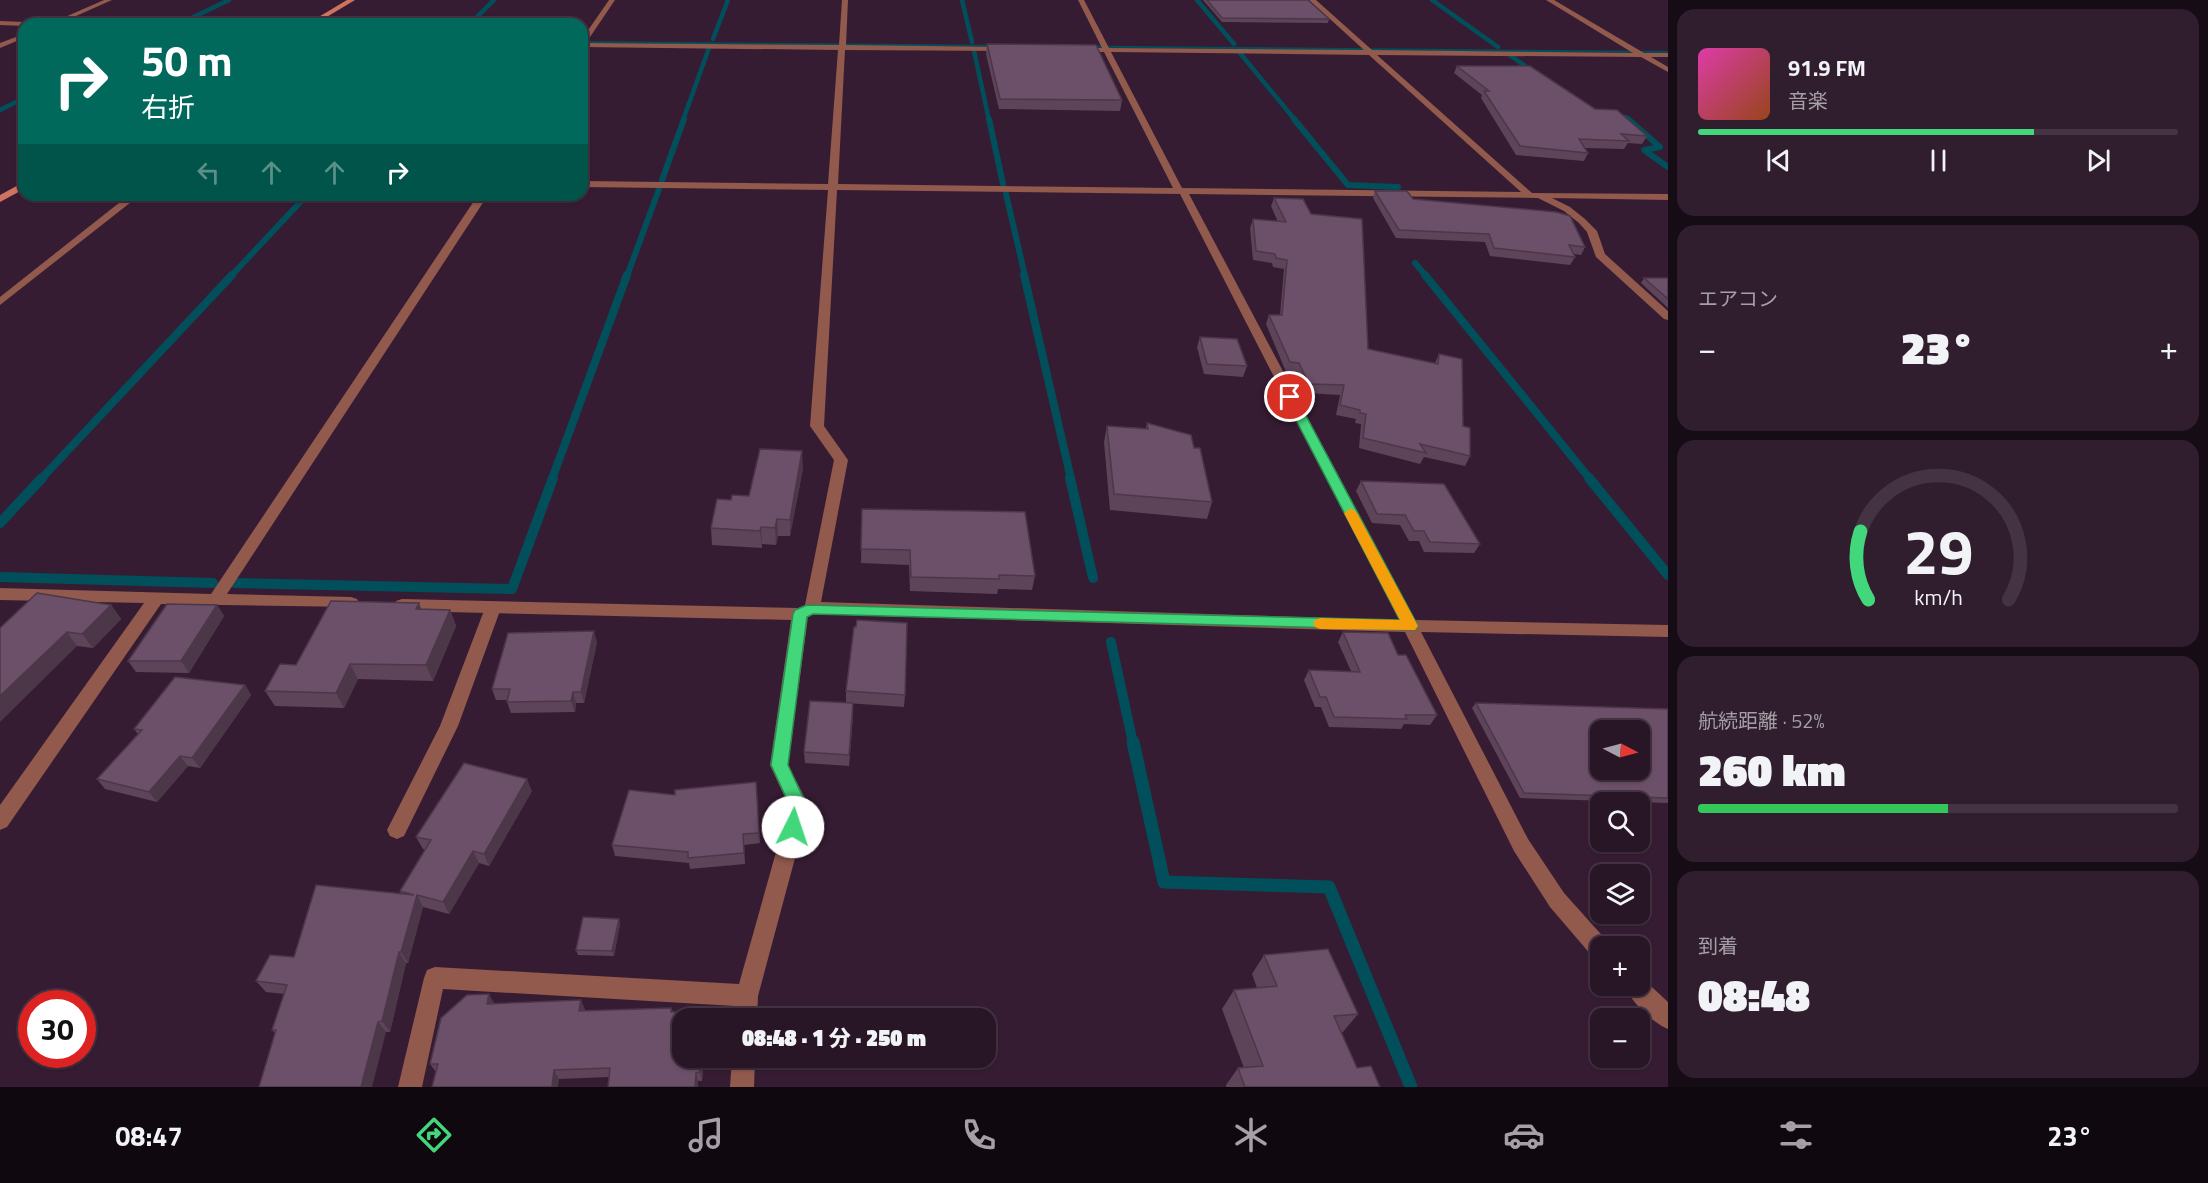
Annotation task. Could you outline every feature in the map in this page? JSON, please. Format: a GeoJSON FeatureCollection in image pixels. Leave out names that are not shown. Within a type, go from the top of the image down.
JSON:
{"type":"FeatureCollection","features":[{"type":"Feature","properties":{"kind":"street"},"geometry":{"type":"LineString","coordinates":[[66,18],[109,0]]}},
{"type":"Feature","properties":{"kind":"street"},"geometry":{"type":"LineString","coordinates":[[320,18],[352,0]]}},
{"type":"Feature","properties":{"kind":"street"},"geometry":{"type":"LineString","coordinates":[[588,36],[612,0]]}},
{"type":"Feature","properties":{"kind":"street"},"geometry":{"type":"LineString","coordinates":[[746,1008],[747,996],[799,806],[779,765],[806,611],[841,460],[817,426],[845,0]]}},
{"type":"Feature","properties":{"kind":"street"},"geometry":{"type":"LineString","coordinates":[[1082,0],[1410,626],[1521,845],[1557,900],[1590,938]]}},
{"type":"Feature","properties":{"kind":"street"},"geometry":{"type":"LineString","coordinates":[[1312,0],[1533,195],[1554,202],[1582,220],[1592,231],[1600,255],[1668,317]]}},
{"type":"Feature","properties":{"kind":"street"},"geometry":{"type":"LineString","coordinates":[[1549,0],[1668,70]]}},
{"type":"Feature","properties":{"kind":"street"},"geometry":{"type":"LineString","coordinates":[[0,23],[18,24]]}},
{"type":"Feature","properties":{"kind":"street"},"geometry":{"type":"LineString","coordinates":[[0,46],[18,38]]}},
{"type":"Feature","properties":{"kind":"street"},"geometry":{"type":"LineString","coordinates":[[588,44],[842,45],[1015,50]]}},
{"type":"Feature","properties":{"kind":"street"},"geometry":{"type":"LineString","coordinates":[[1073,50],[1107,48],[1368,50],[1668,55]]}},
{"type":"Feature","properties":{"kind":"street"},"geometry":{"type":"LineString","coordinates":[[588,184],[1668,197]]}},
{"type":"Feature","properties":{"kind":"street"},"geometry":{"type":"LineString","coordinates":[[0,199],[18,188]]}},
{"type":"Feature","properties":{"kind":"street"},"geometry":{"type":"LineString","coordinates":[[0,302],[127,201]]}},
{"type":"Feature","properties":{"kind":"street"},"geometry":{"type":"LineString","coordinates":[[216,598],[479,201]]}},
{"type":"Feature","properties":{"kind":"street"},"geometry":{"type":"LineString","coordinates":[[0,594],[366,603]]}},
{"type":"Feature","properties":{"kind":"street"},"geometry":{"type":"LineString","coordinates":[[0,821],[157,597]]}},
{"type":"Feature","properties":{"kind":"street"},"geometry":{"type":"LineString","coordinates":[[389,604],[493,608],[806,611],[1668,631]]}},
{"type":"Feature","properties":{"kind":"street"},"geometry":{"type":"LineString","coordinates":[[397,830],[449,726],[493,608]]}},
{"type":"Feature","properties":{"kind":"street"},"geometry":{"type":"LineString","coordinates":[[410,1087],[435,978],[747,996]]}},
{"type":"Feature","properties":{"kind":"street"},"geometry":{"type":"LineString","coordinates":[[1646,996],[1668,1017]]}},
{"type":"Feature","properties":{"kind":"street"},"geometry":{"type":"LineString","coordinates":[[742,1087],[743,1068]]}},
{"type":"Feature","properties":{"kind":"water"},"geometry":{"type":"Polygon","coordinates":[[[588,41],[1668,51],[1668,53],[588,43],[588,41]]]}},
{"type":"Feature","properties":{"kind":"building"},"geometry":{"type":"Polygon","coordinates":[[[1207,0],[1308,0],[1329,19],[1222,18],[1207,0]]]}},
{"type":"Feature","properties":{"kind":"building"},"geometry":{"type":"Polygon","coordinates":[[[987,44],[1096,45],[1122,100],[1000,99],[987,44]]]}},
{"type":"Feature","properties":{"kind":"building"},"geometry":{"type":"Polygon","coordinates":[[[1457,66],[1530,66],[1595,109],[1617,110],[1647,136],[1621,134],[1629,141],[1579,139],[1588,153],[1520,146],[1484,91],[1489,91],[1457,66]]]}},
{"type":"Feature","properties":{"kind":"building"},"geometry":{"type":"Polygon","coordinates":[[[1375,191],[1407,191],[1413,199],[1556,212],[1570,216],[1585,247],[1569,245],[1575,257],[1494,248],[1489,234],[1399,230],[1375,191]]]}},
{"type":"Feature","properties":{"kind":"building"},"geometry":{"type":"Polygon","coordinates":[[[1274,198],[1303,199],[1311,214],[1362,219],[1368,349],[1438,364],[1439,354],[1462,359],[1463,426],[1470,428],[1470,456],[1420,444],[1426,453],[1363,438],[1366,414],[1360,413],[1360,410],[1340,405],[1344,385],[1309,384],[1299,363],[1290,362],[1269,315],[1282,315],[1287,260],[1276,258],[1275,254],[1256,251],[1253,219],[1286,222],[1274,198]]]}},
{"type":"Feature","properties":{"kind":"building"},"geometry":{"type":"Polygon","coordinates":[[[1644,278],[1668,278],[1668,299],[1644,278]]]}},
{"type":"Feature","properties":{"kind":"building"},"geometry":{"type":"Polygon","coordinates":[[[1200,337],[1237,339],[1247,366],[1207,364],[1200,337]]]}},
{"type":"Feature","properties":{"kind":"building"},"geometry":{"type":"Polygon","coordinates":[[[1147,423],[1191,435],[1194,448],[1200,448],[1212,502],[1114,494],[1107,426],[1148,429],[1147,423]]]}},
{"type":"Feature","properties":{"kind":"building"},"geometry":{"type":"Polygon","coordinates":[[[760,449],[802,451],[790,520],[777,519],[775,528],[761,527],[760,531],[711,528],[717,499],[731,500],[732,495],[749,496],[760,449]]]}},
{"type":"Feature","properties":{"kind":"building"},"geometry":{"type":"Polygon","coordinates":[[[1361,481],[1444,484],[1480,544],[1430,542],[1424,531],[1414,531],[1405,515],[1377,514],[1361,481]]]}},
{"type":"Feature","properties":{"kind":"building"},"geometry":{"type":"Polygon","coordinates":[[[862,509],[1025,512],[1035,576],[999,575],[999,579],[911,577],[910,550],[861,549],[862,509]]]}},
{"type":"Feature","properties":{"kind":"building"},"geometry":{"type":"Polygon","coordinates":[[[37,593],[111,605],[82,634],[67,632],[0,696],[0,628],[37,593]]]}},
{"type":"Feature","properties":{"kind":"building"},"geometry":{"type":"Polygon","coordinates":[[[331,601],[419,603],[416,609],[450,610],[426,665],[350,664],[336,693],[265,691],[280,664],[296,665],[331,601]]]}},
{"type":"Feature","properties":{"kind":"building"},"geometry":{"type":"Polygon","coordinates":[[[167,604],[217,605],[181,661],[128,661],[167,604]]]}},
{"type":"Feature","properties":{"kind":"building"},"geometry":{"type":"Polygon","coordinates":[[[857,620],[907,623],[905,695],[846,691],[854,627],[856,627],[857,620]]]}},
{"type":"Feature","properties":{"kind":"building"},"geometry":{"type":"Polygon","coordinates":[[[594,631],[581,692],[573,692],[571,701],[507,702],[510,689],[492,689],[508,633],[594,631]]]}},
{"type":"Feature","properties":{"kind":"building"},"geometry":{"type":"Polygon","coordinates":[[[1343,632],[1388,633],[1398,655],[1406,655],[1437,715],[1405,715],[1407,719],[1334,717],[1326,697],[1320,697],[1309,670],[1360,672],[1343,632]]]}},
{"type":"Feature","properties":{"kind":"building"},"geometry":{"type":"Polygon","coordinates":[[[175,677],[245,685],[192,758],[180,756],[149,792],[97,779],[142,730],[134,729],[175,677]]]}},
{"type":"Feature","properties":{"kind":"building"},"geometry":{"type":"Polygon","coordinates":[[[810,701],[853,703],[849,755],[804,752],[810,701]]]}},
{"type":"Feature","properties":{"kind":"building"},"geometry":{"type":"Polygon","coordinates":[[[1476,703],[1668,709],[1668,798],[1650,797],[1650,792],[1590,792],[1590,795],[1524,793],[1476,703]]]}},
{"type":"Feature","properties":{"kind":"building"},"geometry":{"type":"Polygon","coordinates":[[[464,763],[527,779],[484,854],[473,851],[443,902],[417,895],[401,952],[399,952],[382,1021],[378,1022],[361,1087],[259,1087],[276,1030],[272,1030],[287,985],[256,981],[270,955],[294,957],[316,885],[414,895],[400,891],[431,840],[416,837],[464,763]]]}},
{"type":"Feature","properties":{"kind":"building"},"geometry":{"type":"Polygon","coordinates":[[[756,782],[759,833],[743,834],[744,853],[688,858],[688,852],[612,845],[629,790],[675,795],[675,790],[756,782]]]}},
{"type":"Feature","properties":{"kind":"building"},"geometry":{"type":"Polygon","coordinates":[[[583,917],[619,919],[612,951],[576,950],[583,917]]]}},
{"type":"Feature","properties":{"kind":"building"},"geometry":{"type":"Polygon","coordinates":[[[1328,949],[1358,1014],[1334,1016],[1357,1068],[1371,1066],[1380,1087],[1245,1087],[1238,1068],[1263,1066],[1234,990],[1277,986],[1264,955],[1328,949]]]}},
{"type":"Feature","properties":{"kind":"building"},"geometry":{"type":"Polygon","coordinates":[[[489,994],[487,1004],[581,1000],[579,1011],[671,1008],[672,1068],[700,1068],[700,1072],[696,1073],[695,1087],[608,1087],[610,1068],[554,1070],[552,1087],[432,1087],[438,1064],[430,1064],[441,1018],[467,995],[489,994]]]}},
{"type":"Feature","properties":{"kind":"waterway"},"geometry":{"type":"LineString","coordinates":[[192,18],[229,0]]}},
{"type":"Feature","properties":{"kind":"waterway"},"geometry":{"type":"LineString","coordinates":[[476,18],[494,0]]}},
{"type":"Feature","properties":{"kind":"waterway"},"geometry":{"type":"LineString","coordinates":[[713,39],[728,0]]}},
{"type":"Feature","properties":{"kind":"waterway"},"geometry":{"type":"LineString","coordinates":[[962,0],[972,42]]}},
{"type":"Feature","properties":{"kind":"waterway"},"geometry":{"type":"LineString","coordinates":[[1197,0],[1234,44]]}},
{"type":"Feature","properties":{"kind":"waterway"},"geometry":{"type":"LineString","coordinates":[[1432,0],[1498,47]]}},
{"type":"Feature","properties":{"kind":"waterway"},"geometry":{"type":"LineString","coordinates":[[683,120],[709,48]]}},
{"type":"Feature","properties":{"kind":"waterway"},"geometry":{"type":"LineString","coordinates":[[974,51],[989,120]]}},
{"type":"Feature","properties":{"kind":"waterway"},"geometry":{"type":"LineString","coordinates":[[1240,53],[1295,120]]}},
{"type":"Feature","properties":{"kind":"waterway"},"geometry":{"type":"LineString","coordinates":[[1511,56],[1535,73]]}},
{"type":"Feature","properties":{"kind":"waterway"},"geometry":{"type":"LineString","coordinates":[[0,110],[18,101]]}},
{"type":"Feature","properties":{"kind":"waterway"},"geometry":{"type":"LineString","coordinates":[[1616,117],[1626,117],[1630,120]]}},
{"type":"Feature","properties":{"kind":"waterway"},"geometry":{"type":"LineString","coordinates":[[662,180],[684,119]]}},
{"type":"Feature","properties":{"kind":"waterway"},"geometry":{"type":"LineString","coordinates":[[989,119],[1003,184]]}},
{"type":"Feature","properties":{"kind":"waterway"},"geometry":{"type":"LineString","coordinates":[[1294,119],[1348,185],[1398,187]]}},
{"type":"Feature","properties":{"kind":"waterway"},"geometry":{"type":"LineString","coordinates":[[1628,119],[1660,147],[1644,150],[1668,167]]}},
{"type":"Feature","properties":{"kind":"waterway"},"geometry":{"type":"LineString","coordinates":[[627,276],[659,189]]}},
{"type":"Feature","properties":{"kind":"waterway"},"geometry":{"type":"LineString","coordinates":[[1006,194],[1025,276]]}},
{"type":"Feature","properties":{"kind":"waterway"},"geometry":{"type":"LineString","coordinates":[[231,276],[301,201]]}},
{"type":"Feature","properties":{"kind":"waterway"},"geometry":{"type":"LineString","coordinates":[[1415,263],[1426,276]]}},
{"type":"Feature","properties":{"kind":"waterway"},"geometry":{"type":"LineString","coordinates":[[41,479],[232,275]]}},
{"type":"Feature","properties":{"kind":"waterway"},"geometry":{"type":"LineString","coordinates":[[552,479],[627,275]]}},
{"type":"Feature","properties":{"kind":"waterway"},"geometry":{"type":"LineString","coordinates":[[1024,275],[1071,479]]}},
{"type":"Feature","properties":{"kind":"waterway"},"geometry":{"type":"LineString","coordinates":[[1425,275],[1590,479]]}},
{"type":"Feature","properties":{"kind":"waterway"},"geometry":{"type":"LineString","coordinates":[[0,523],[42,478]]}},
{"type":"Feature","properties":{"kind":"waterway"},"geometry":{"type":"LineString","coordinates":[[235,583],[512,589],[553,478]]}},
{"type":"Feature","properties":{"kind":"waterway"},"geometry":{"type":"LineString","coordinates":[[1070,478],[1093,578]]}},
{"type":"Feature","properties":{"kind":"waterway"},"geometry":{"type":"LineString","coordinates":[[1589,478],[1668,575]]}},
{"type":"Feature","properties":{"kind":"waterway"},"geometry":{"type":"LineString","coordinates":[[0,577],[213,583]]}},
{"type":"Feature","properties":{"kind":"waterway"},"geometry":{"type":"LineString","coordinates":[[1111,642],[1133,743]]}},
{"type":"Feature","properties":{"kind":"waterway"},"geometry":{"type":"LineString","coordinates":[[1133,742],[1164,882],[1329,887],[1411,1087]]}},
{"type":"Feature","properties":{"kind":"slow traffic"},"geometry":{"type":"LineString","coordinates":[[1320,624],[1410,626],[1351,513]]}},
{"type":"Feature","properties":{"kind":"route"},"geometry":{"type":"LineString","coordinates":[[793,827],[799,806],[779,765],[800,614],[812,608],[1410,626],[1290,397]]}}]}
